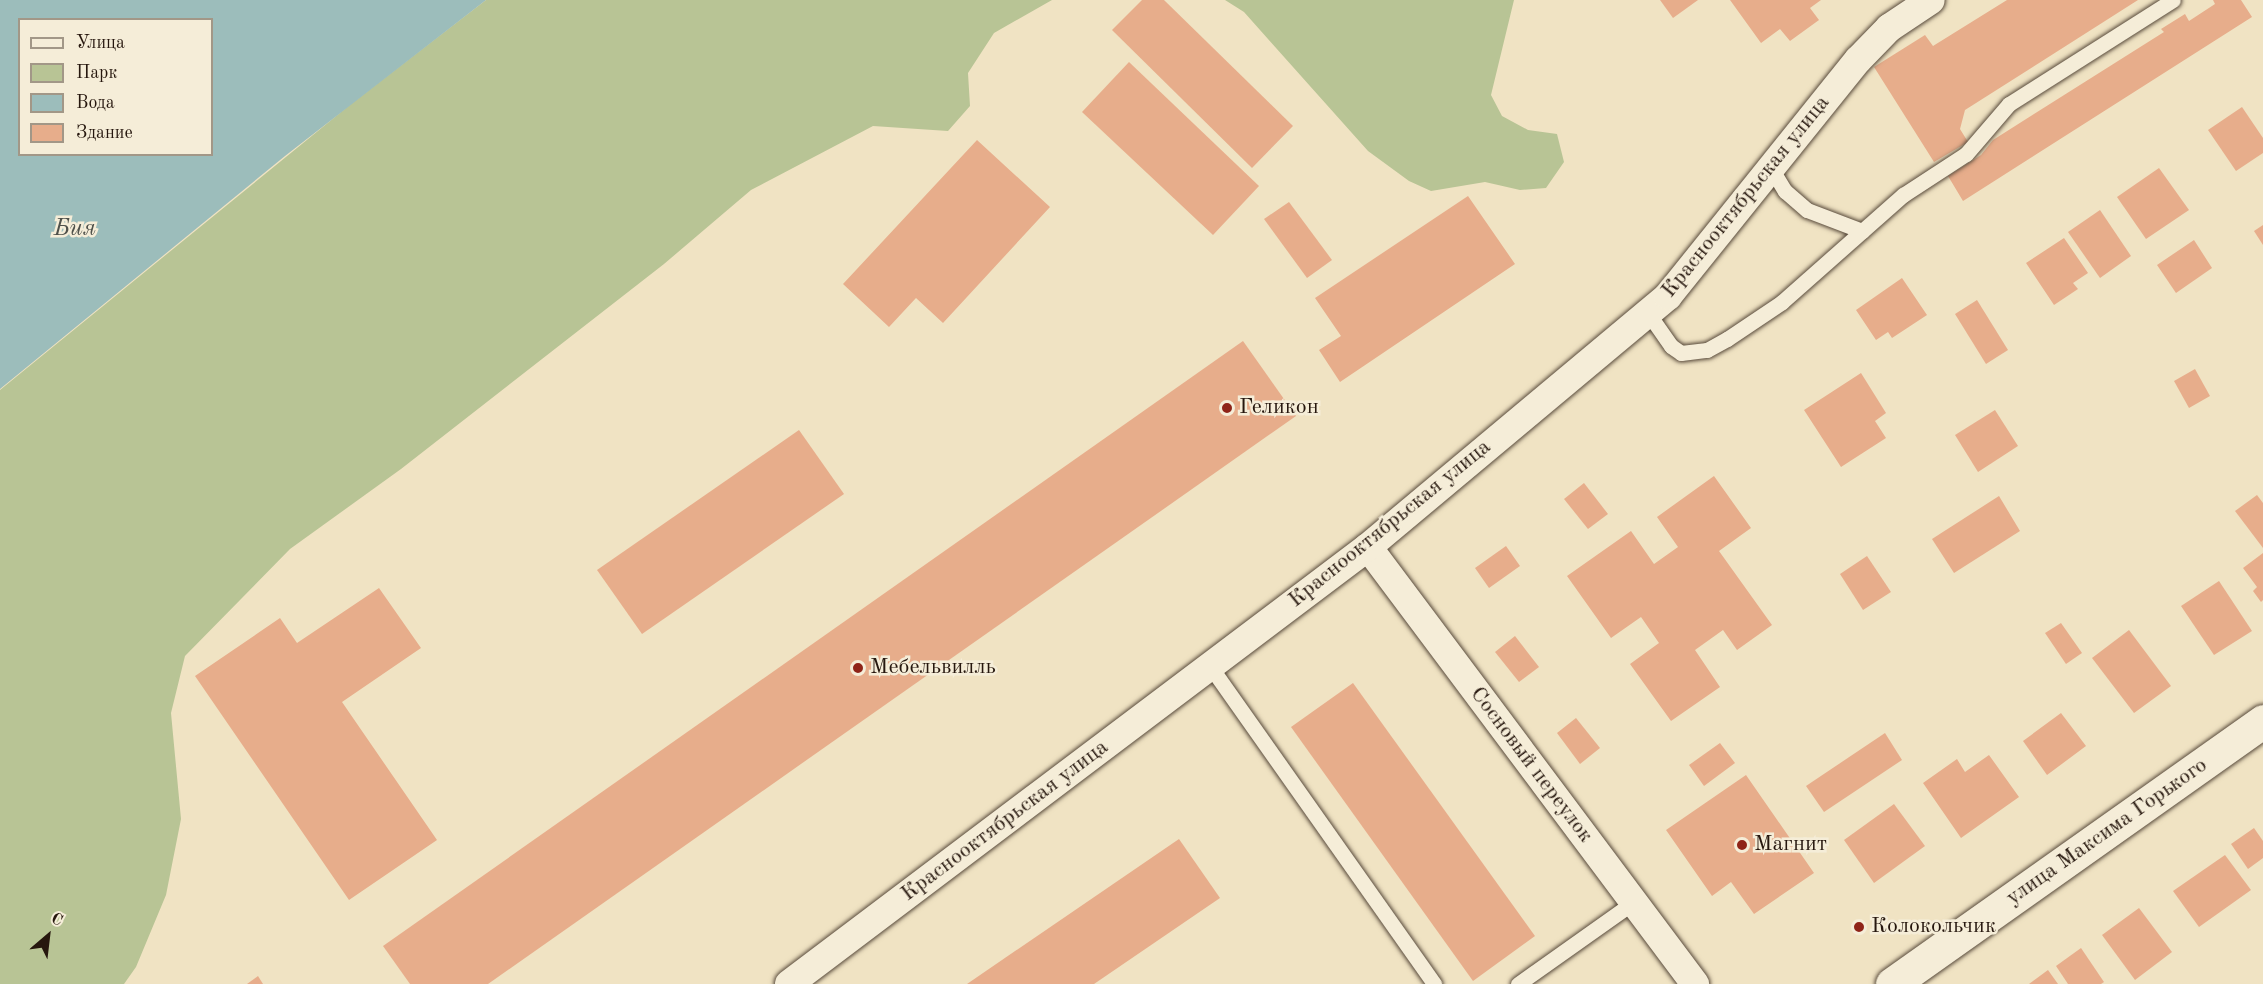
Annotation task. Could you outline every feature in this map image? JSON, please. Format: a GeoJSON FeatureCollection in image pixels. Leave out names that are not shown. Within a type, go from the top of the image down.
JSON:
{"type":"FeatureCollection","features":[{"type":"Feature","properties":{"kind":"main road","name":"улица Максима Горького"},"geometry":{"type":"LineString","coordinates":[[1892,984],[2263,721]]}},
{"type":"Feature","properties":{"kind":"street","name":"Краснооктябрьская улица"},"geometry":{"type":"LineString","coordinates":[[789,984],[1368,547],[1668,296],[1771,168],[1889,28],[1930,0]]}},
{"type":"Feature","properties":{"kind":"street","name":"Сосновый переулок"},"geometry":{"type":"LineString","coordinates":[[1368,547],[1695,984]]}},
{"type":"Feature","properties":{"kind":"lane"},"geometry":{"type":"LineString","coordinates":[[1648,313],[1671,346],[1681,353],[1707,350],[1782,302],[1903,195],[1966,154],[2009,104],[2173,0]]}},
{"type":"Feature","properties":{"kind":"lane"},"geometry":{"type":"LineString","coordinates":[[1771,168],[1785,191],[1807,210],[1862,231]]}},
{"type":"Feature","properties":{"kind":"lane"},"geometry":{"type":"LineString","coordinates":[[1210,666],[1434,984]]}},
{"type":"Feature","properties":{"kind":"lane"},"geometry":{"type":"LineString","coordinates":[[1518,984],[1634,902]]}},
{"type":"Feature","properties":{"kind":"green space"},"geometry":{"type":"Polygon","coordinates":[[[486,0],[1052,0],[994,33],[968,73],[970,106],[948,131],[873,126],[751,190],[664,264],[401,469],[290,549],[185,656],[171,713],[181,819],[166,895],[136,967],[124,984],[0,984],[0,390],[351,104],[486,0]]]}},
{"type":"Feature","properties":{"kind":"green space"},"geometry":{"type":"Polygon","coordinates":[[[1225,0],[1514,0],[1491,95],[1502,116],[1528,130],[1557,134],[1564,162],[1546,188],[1520,190],[1485,182],[1431,191],[1409,181],[1368,151],[1244,12],[1225,0]]]}},
{"type":"Feature","properties":{"kind":"water","name":"Бия"},"geometry":{"type":"Polygon","coordinates":[[[0,0],[486,0],[285,156],[0,389],[0,0]]]}},
{"type":"Feature","properties":{"kind":"building"},"geometry":{"type":"Polygon","coordinates":[[[1142,0],[1164,0],[1293,126],[1252,168],[1112,30],[1142,0]]]}},
{"type":"Feature","properties":{"kind":"building"},"geometry":{"type":"Polygon","coordinates":[[[1660,0],[1698,0],[1673,18],[1660,0]]]}},
{"type":"Feature","properties":{"kind":"building"},"geometry":{"type":"Polygon","coordinates":[[[1730,0],[1821,0],[1810,8],[1819,20],[1790,41],[1780,29],[1761,43],[1730,0]]]}},
{"type":"Feature","properties":{"kind":"building"},"geometry":{"type":"Polygon","coordinates":[[[2007,0],[2138,0],[1965,110],[1960,129],[1968,142],[1934,162],[1874,67],[1925,35],[1933,46],[2007,0]]]}},
{"type":"Feature","properties":{"kind":"building"},"geometry":{"type":"Polygon","coordinates":[[[2213,0],[2241,0],[2252,17],[1963,201],[1948,176],[1981,155],[1993,140],[2164,32],[2161,29],[2185,14],[2189,21],[2215,4],[2213,0]]]}},
{"type":"Feature","properties":{"kind":"building"},"geometry":{"type":"Polygon","coordinates":[[[1129,62],[1259,186],[1213,235],[1082,112],[1129,62]]]}},
{"type":"Feature","properties":{"kind":"building"},"geometry":{"type":"Polygon","coordinates":[[[2242,107],[2263,138],[2263,153],[2236,171],[2208,130],[2242,107]]]}},
{"type":"Feature","properties":{"kind":"building"},"geometry":{"type":"Polygon","coordinates":[[[977,140],[1050,207],[943,323],[916,298],[889,327],[843,284],[977,140]]]}},
{"type":"Feature","properties":{"kind":"building"},"geometry":{"type":"Polygon","coordinates":[[[2159,168],[2189,210],[2146,239],[2117,197],[2159,168]]]}},
{"type":"Feature","properties":{"kind":"building"},"geometry":{"type":"Polygon","coordinates":[[[1468,196],[1515,264],[1340,382],[1319,350],[1341,336],[1315,298],[1468,196]]]}},
{"type":"Feature","properties":{"kind":"building"},"geometry":{"type":"Polygon","coordinates":[[[1289,202],[1332,260],[1307,278],[1264,219],[1289,202]]]}},
{"type":"Feature","properties":{"kind":"building"},"geometry":{"type":"Polygon","coordinates":[[[2100,210],[2131,256],[2100,278],[2068,232],[2100,210]]]}},
{"type":"Feature","properties":{"kind":"building"},"geometry":{"type":"Polygon","coordinates":[[[2263,225],[2263,245],[2254,231],[2263,225]]]}},
{"type":"Feature","properties":{"kind":"building"},"geometry":{"type":"Polygon","coordinates":[[[2064,238],[2088,273],[2073,283],[2078,289],[2054,305],[2026,263],[2064,238]]]}},
{"type":"Feature","properties":{"kind":"building"},"geometry":{"type":"Polygon","coordinates":[[[2194,240],[2212,268],[2176,293],[2157,265],[2194,240]]]}},
{"type":"Feature","properties":{"kind":"building"},"geometry":{"type":"Polygon","coordinates":[[[1902,278],[1927,315],[1892,338],[1888,332],[1876,340],[1856,310],[1902,278]]]}},
{"type":"Feature","properties":{"kind":"building"},"geometry":{"type":"Polygon","coordinates":[[[1977,300],[2008,350],[1986,364],[1955,314],[1977,300]]]}},
{"type":"Feature","properties":{"kind":"building","name":"Мебельвилль"},"geometry":{"type":"Polygon","coordinates":[[[1243,341],[1296,416],[488,984],[410,984],[383,946],[1243,341]]]}},
{"type":"Feature","properties":{"kind":"building"},"geometry":{"type":"Polygon","coordinates":[[[2195,369],[2210,396],[2189,408],[2174,381],[2195,369]]]}},
{"type":"Feature","properties":{"kind":"building"},"geometry":{"type":"Polygon","coordinates":[[[1861,373],[1886,413],[1875,421],[1886,438],[1841,467],[1804,410],[1861,373]]]}},
{"type":"Feature","properties":{"kind":"building"},"geometry":{"type":"Polygon","coordinates":[[[1995,410],[2018,446],[1978,472],[1955,435],[1995,410]]]}},
{"type":"Feature","properties":{"kind":"building"},"geometry":{"type":"Polygon","coordinates":[[[799,430],[844,494],[642,634],[597,570],[799,430]]]}},
{"type":"Feature","properties":{"kind":"building"},"geometry":{"type":"Polygon","coordinates":[[[1714,476],[1751,528],[1719,551],[1772,625],[1737,650],[1723,630],[1695,650],[1720,687],[1671,721],[1630,664],[1659,643],[1641,617],[1611,638],[1567,576],[1631,531],[1654,564],[1678,547],[1657,517],[1714,476]]]}},
{"type":"Feature","properties":{"kind":"building"},"geometry":{"type":"Polygon","coordinates":[[[1584,483],[1608,514],[1588,529],[1564,499],[1584,483]]]}},
{"type":"Feature","properties":{"kind":"building"},"geometry":{"type":"Polygon","coordinates":[[[2257,495],[2263,503],[2263,548],[2235,511],[2257,495]]]}},
{"type":"Feature","properties":{"kind":"building"},"geometry":{"type":"Polygon","coordinates":[[[1999,496],[2020,531],[1954,573],[1932,539],[1999,496]]]}},
{"type":"Feature","properties":{"kind":"building"},"geometry":{"type":"Polygon","coordinates":[[[1506,546],[1520,566],[1489,588],[1475,568],[1506,546]]]}},
{"type":"Feature","properties":{"kind":"building"},"geometry":{"type":"Polygon","coordinates":[[[2263,553],[2263,600],[2261,602],[2253,591],[2257,587],[2243,568],[2263,553]]]}},
{"type":"Feature","properties":{"kind":"building"},"geometry":{"type":"Polygon","coordinates":[[[1867,556],[1891,592],[1863,610],[1840,574],[1867,556]]]}},
{"type":"Feature","properties":{"kind":"building"},"geometry":{"type":"Polygon","coordinates":[[[2219,581],[2252,631],[2214,655],[2181,606],[2219,581]]]}},
{"type":"Feature","properties":{"kind":"building"},"geometry":{"type":"Polygon","coordinates":[[[379,588],[421,648],[342,702],[437,840],[349,900],[195,676],[280,618],[297,643],[379,588]]]}},
{"type":"Feature","properties":{"kind":"building"},"geometry":{"type":"Polygon","coordinates":[[[2061,623],[2082,653],[2066,664],[2045,633],[2061,623]]]}},
{"type":"Feature","properties":{"kind":"building"},"geometry":{"type":"Polygon","coordinates":[[[2129,630],[2171,686],[2134,713],[2092,658],[2129,630]]]}},
{"type":"Feature","properties":{"kind":"building"},"geometry":{"type":"Polygon","coordinates":[[[1515,636],[1539,667],[1519,682],[1495,652],[1515,636]]]}},
{"type":"Feature","properties":{"kind":"building"},"geometry":{"type":"Polygon","coordinates":[[[1353,683],[1535,936],[1473,981],[1291,727],[1353,683]]]}},
{"type":"Feature","properties":{"kind":"building"},"geometry":{"type":"Polygon","coordinates":[[[2061,713],[2086,746],[2047,775],[2023,741],[2061,713]]]}},
{"type":"Feature","properties":{"kind":"building"},"geometry":{"type":"Polygon","coordinates":[[[1576,718],[1600,748],[1580,764],[1557,733],[1576,718]]]}},
{"type":"Feature","properties":{"kind":"building"},"geometry":{"type":"Polygon","coordinates":[[[1885,733],[1902,760],[1824,812],[1806,786],[1885,733]]]}},
{"type":"Feature","properties":{"kind":"building"},"geometry":{"type":"Polygon","coordinates":[[[1720,743],[1735,763],[1704,786],[1689,765],[1720,743]]]}},
{"type":"Feature","properties":{"kind":"building"},"geometry":{"type":"Polygon","coordinates":[[[1989,755],[2019,797],[1961,838],[1923,783],[1957,759],[1965,772],[1989,755]]]}},
{"type":"Feature","properties":{"kind":"building"},"geometry":{"type":"Polygon","coordinates":[[[1746,775],[1814,873],[1754,914],[1731,882],[1712,896],[1666,830],[1746,775]]]}},
{"type":"Feature","properties":{"kind":"building"},"geometry":{"type":"Polygon","coordinates":[[[1894,804],[1925,846],[1874,883],[1844,840],[1894,804]]]}},
{"type":"Feature","properties":{"kind":"building"},"geometry":{"type":"Polygon","coordinates":[[[2254,828],[2263,841],[2263,858],[2248,869],[2231,844],[2254,828]]]}},
{"type":"Feature","properties":{"kind":"building"},"geometry":{"type":"Polygon","coordinates":[[[1179,839],[1220,898],[1094,984],[967,984],[1179,839]]]}},
{"type":"Feature","properties":{"kind":"building"},"geometry":{"type":"Polygon","coordinates":[[[2225,855],[2251,890],[2199,927],[2173,891],[2225,855]]]}},
{"type":"Feature","properties":{"kind":"building"},"geometry":{"type":"Polygon","coordinates":[[[2139,908],[2172,952],[2135,980],[2102,935],[2139,908]]]}},
{"type":"Feature","properties":{"kind":"building"},"geometry":{"type":"Polygon","coordinates":[[[2081,948],[2104,982],[2101,984],[2068,984],[2056,966],[2081,948]]]}},
{"type":"Feature","properties":{"kind":"building"},"geometry":{"type":"Polygon","coordinates":[[[2048,970],[2058,984],[2029,984],[2048,970]]]}},
{"type":"Feature","properties":{"kind":"building"},"geometry":{"type":"Polygon","coordinates":[[[258,976],[263,984],[247,984],[258,976]]]}},
{"type":"Feature","properties":{"kind":"place","name":"Геликон"},"geometry":{"type":"Point","coordinates":[1227,408]}},
{"type":"Feature","properties":{"kind":"place","name":"Мебельвилль"},"geometry":{"type":"Point","coordinates":[858,668]}},
{"type":"Feature","properties":{"kind":"place","name":"Магнит"},"geometry":{"type":"Point","coordinates":[1742,845]}},
{"type":"Feature","properties":{"kind":"place","name":"Колокольчик"},"geometry":{"type":"Point","coordinates":[1859,927]}}]}
